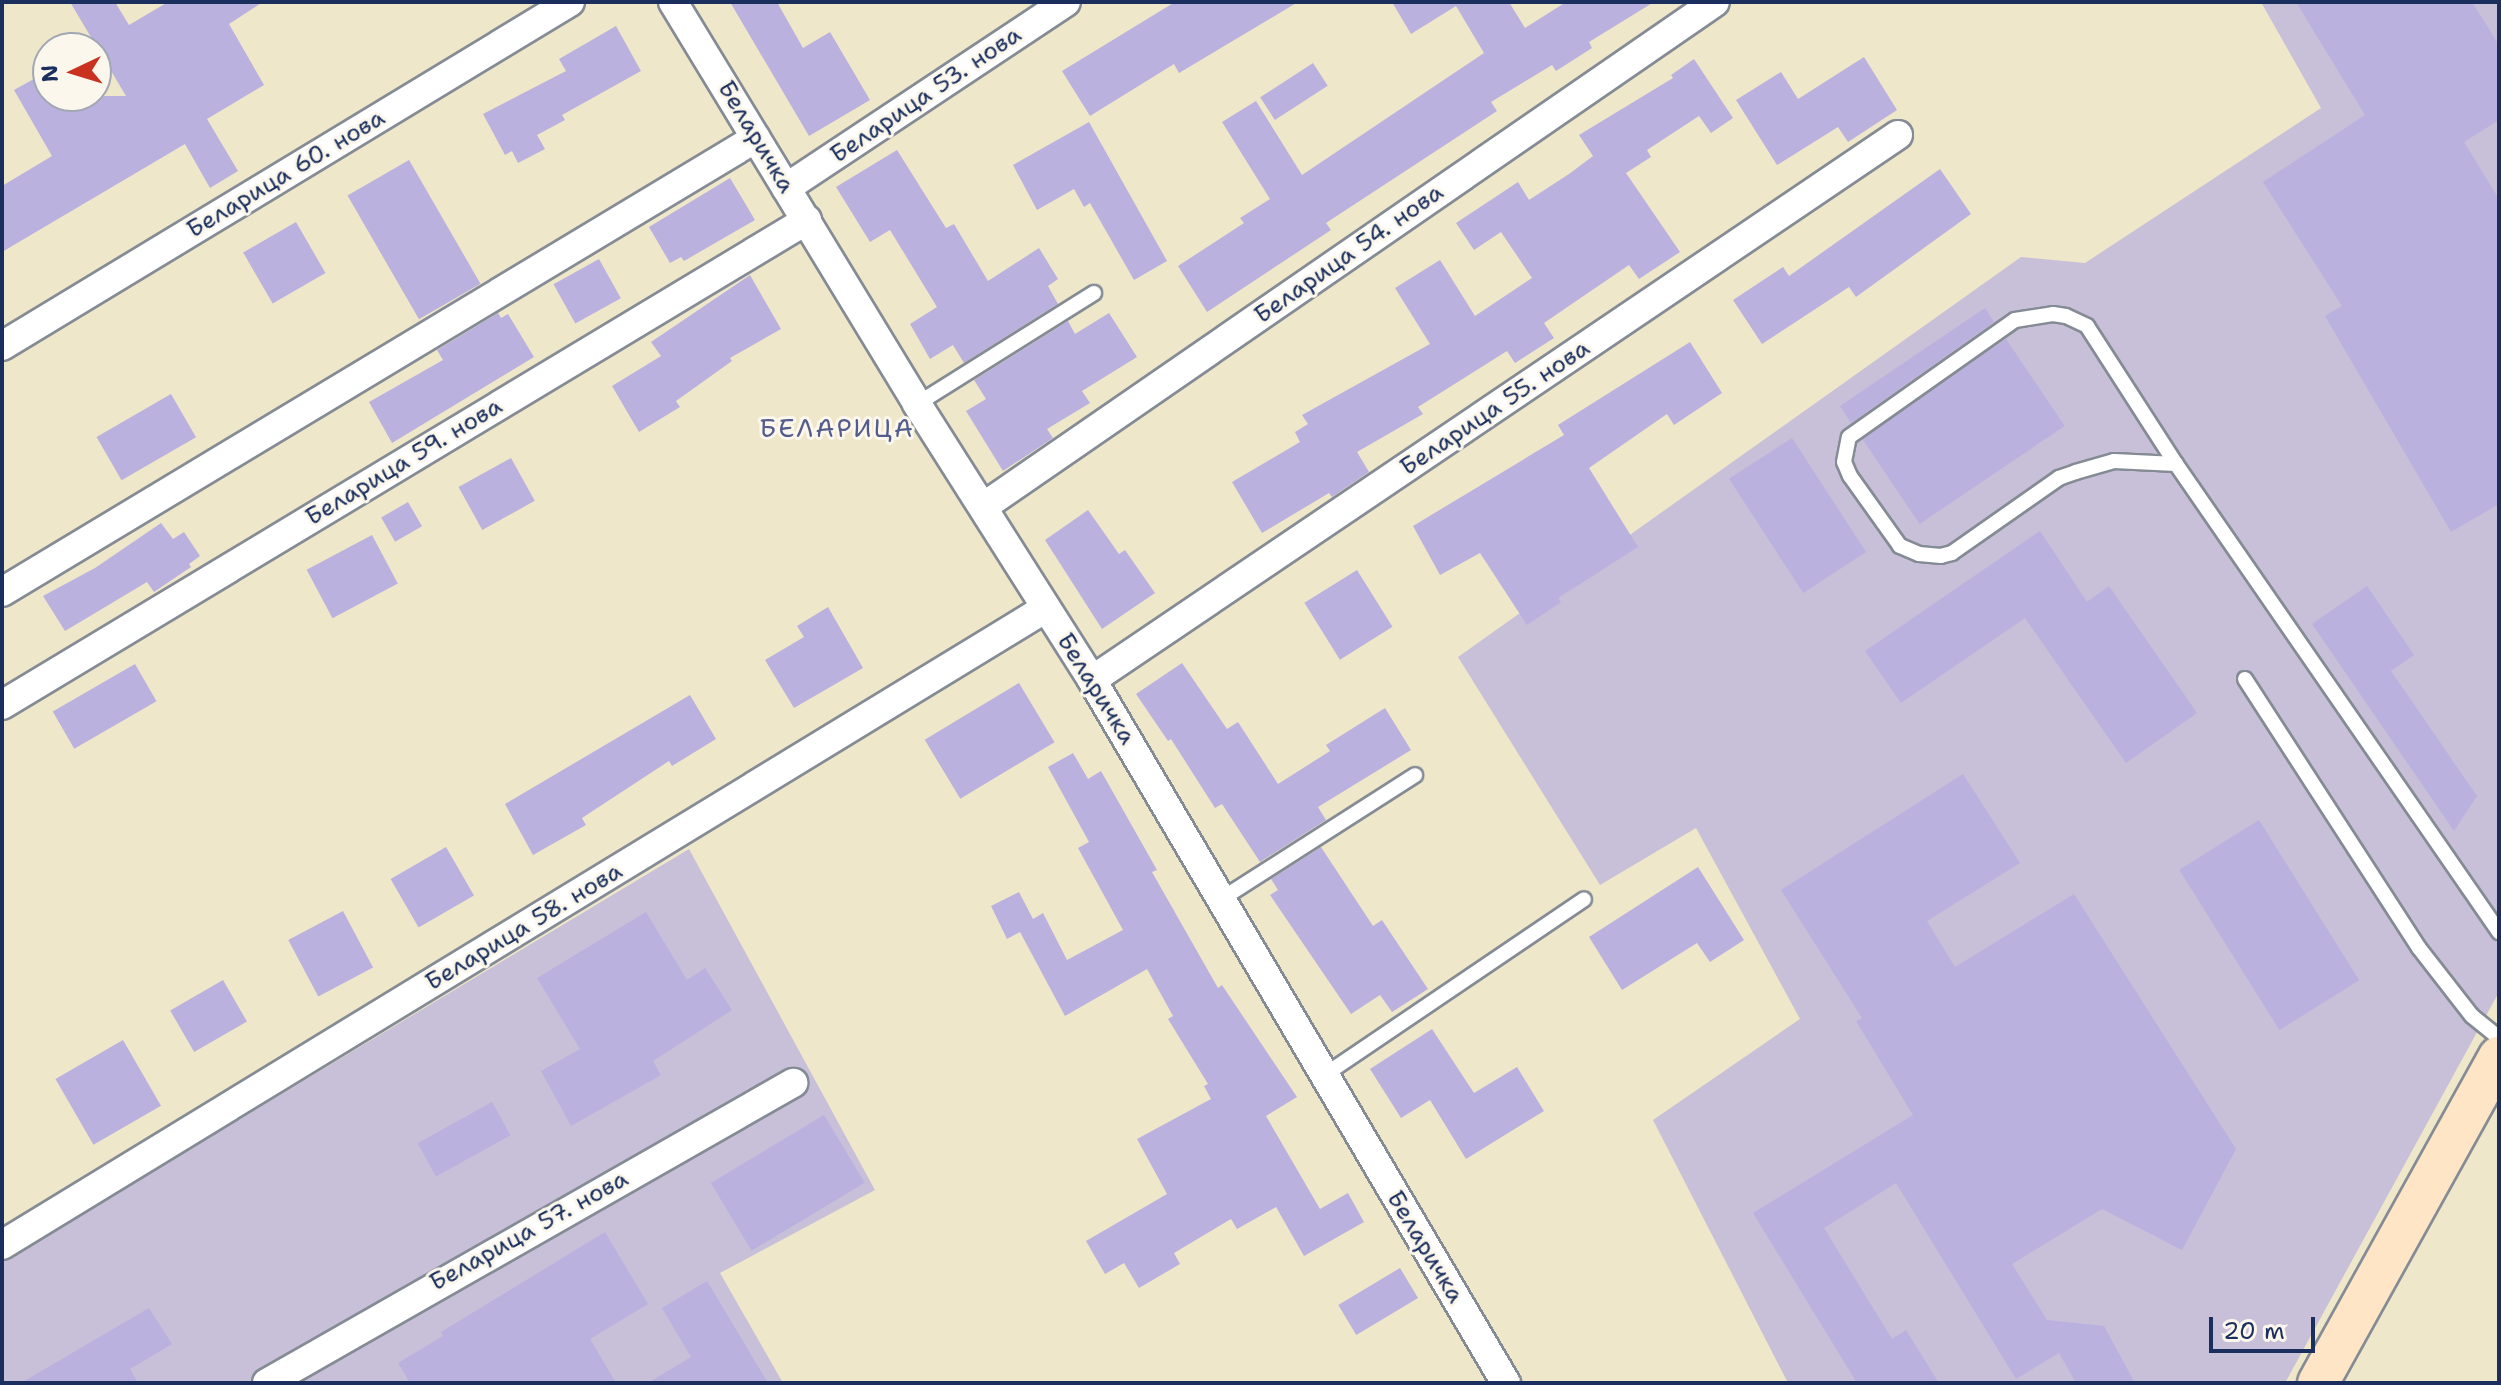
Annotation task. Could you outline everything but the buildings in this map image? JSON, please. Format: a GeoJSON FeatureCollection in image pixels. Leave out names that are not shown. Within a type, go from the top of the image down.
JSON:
{"type":"FeatureCollection","features":[{"type":"Feature","properties":{"kind":"main road"},"geometry":{"type":"LineString","coordinates":[[2318,1383],[2499,1057]]}},
{"type":"Feature","properties":{"kind":"street","name":"Беларица 60. нова"},"geometry":{"type":"LineString","coordinates":[[2,346],[570,2]]}},
{"type":"Feature","properties":{"kind":"street","name":"Беларичка"},"geometry":{"type":"LineString","coordinates":[[673,2],[917,404],[1092,680],[1506,1383]]}},
{"type":"Feature","properties":{"kind":"street","name":"Беларица 53. нова"},"geometry":{"type":"LineString","coordinates":[[786,188],[1066,2]]}},
{"type":"Feature","properties":{"kind":"street","name":"Беларица 54. нова"},"geometry":{"type":"LineString","coordinates":[[983,507],[1715,2]]}},
{"type":"Feature","properties":{"kind":"street","name":"Беларица 55. нова"},"geometry":{"type":"LineString","coordinates":[[1092,680],[1898,135]]}},
{"type":"Feature","properties":{"kind":"street"},"geometry":{"type":"LineString","coordinates":[[2,592],[756,138]]}},
{"type":"Feature","properties":{"kind":"street","name":"Беларица 59. нова"},"geometry":{"type":"LineString","coordinates":[[2,705],[807,220]]}},
{"type":"Feature","properties":{"kind":"street","name":"Беларица 58. нова"},"geometry":{"type":"LineString","coordinates":[[2,1245],[1046,608]]}},
{"type":"Feature","properties":{"kind":"street","name":"Беларица 57. нова"},"geometry":{"type":"LineString","coordinates":[[267,1383],[793,1083]]}},
{"type":"Feature","properties":{"kind":"lane"},"geometry":{"type":"LineString","coordinates":[[917,404],[1094,293]]}},
{"type":"Feature","properties":{"kind":"lane"},"geometry":{"type":"LineString","coordinates":[[2176,464],[2114,461],[2059,478],[1952,553],[1941,556],[1919,554],[1900,546],[1850,476],[1844,462],[1849,437],[2015,320],[2053,314],[2066,316],[2087,326],[2176,464],[2499,932]]}},
{"type":"Feature","properties":{"kind":"lane"},"geometry":{"type":"LineString","coordinates":[[2245,679],[2428,961],[2472,1016],[2499,1038]]}},
{"type":"Feature","properties":{"kind":"lane"},"geometry":{"type":"LineString","coordinates":[[1223,898],[1415,775]]}},
{"type":"Feature","properties":{"kind":"lane"},"geometry":{"type":"LineString","coordinates":[[1323,1076],[1584,899]]}},
{"type":"Feature","properties":{"kind":"shaded area"},"geometry":{"type":"Polygon","coordinates":[[[2261,2],[2499,2],[2499,992],[2285,1383],[1788,1383],[1653,1120],[1800,1019],[1696,828],[1600,885],[1458,657],[2021,257],[2085,263],[2321,108],[2261,2]]]}},
{"type":"Feature","properties":{"kind":"shaded area"},"geometry":{"type":"Polygon","coordinates":[[[689,849],[875,1190],[720,1273],[783,1383],[2,1383],[2,1262],[689,849]]]}},
{"type":"Feature","properties":{"kind":"district","name":"БЕЛАРИЦА"},"geometry":{"type":"Point","coordinates":[837,428]}}]}
